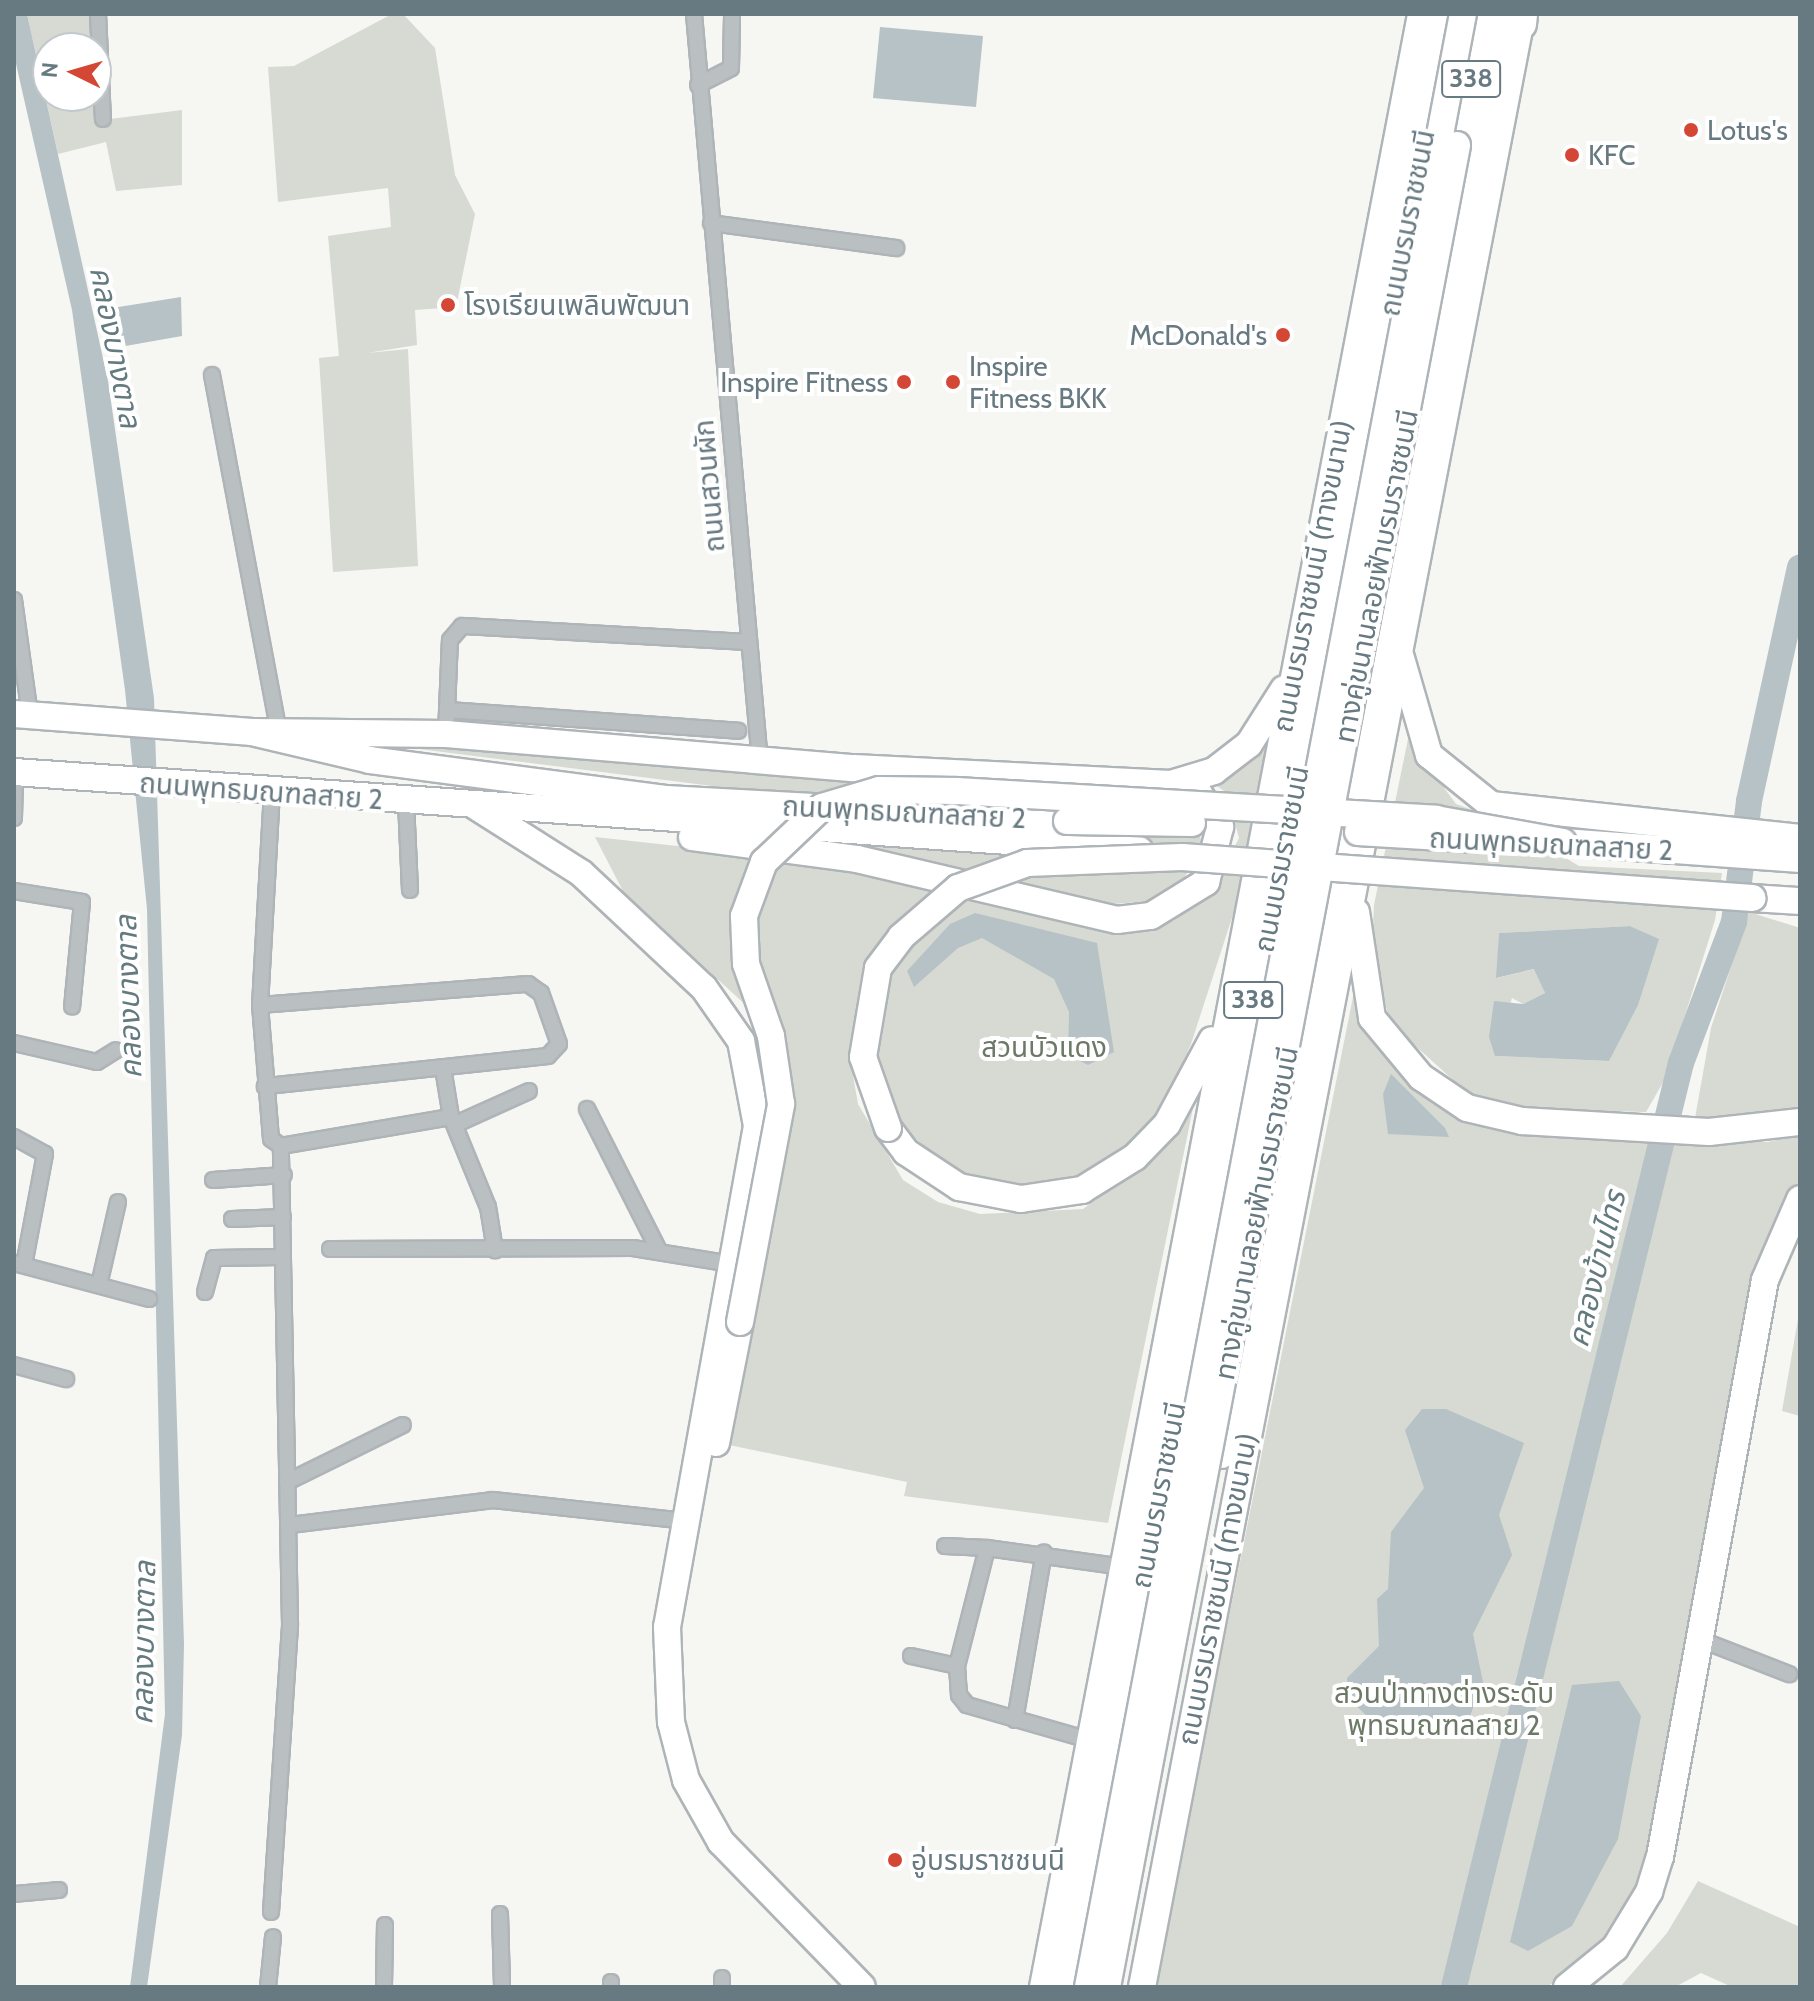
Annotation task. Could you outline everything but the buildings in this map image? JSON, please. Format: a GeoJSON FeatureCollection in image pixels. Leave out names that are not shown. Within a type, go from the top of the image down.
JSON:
{"type":"FeatureCollection","features":[{"type":"Feature","properties":{"kind":"highway","name":"ถนนบรมราชชนนี"},"geometry":{"type":"LineString","coordinates":[[1063,1987],[1446,14]]}},
{"type":"Feature","properties":{"kind":"highway","name":"ถนนบรมราชชนนี"},"geometry":{"type":"LineString","coordinates":[[1117,1987],[1516,16]]}},
{"type":"Feature","properties":{"kind":"main road","name":"ถนนบรมราชชนนี (ทางขนาน)"},"geometry":{"type":"LineString","coordinates":[[1043,1987],[1421,14]]}},
{"type":"Feature","properties":{"kind":"main road","name":"ทางคู่ขนานลอยฟ้าบรมราชชนนี"},"geometry":{"type":"LineString","coordinates":[[1088,1987],[1463,14]]}},
{"type":"Feature","properties":{"kind":"main road","name":"ทางคู่ขนานลอยฟ้าบรมราชชนนี"},"geometry":{"type":"LineString","coordinates":[[1107,1987],[1484,14]]}},
{"type":"Feature","properties":{"kind":"main road","name":"ถนนบรมราชชนนี (ทางขนาน)"},"geometry":{"type":"LineString","coordinates":[[1142,1987],[1516,16]]}},
{"type":"Feature","properties":{"kind":"main road"},"geometry":{"type":"LineString","coordinates":[[1398,643],[1418,735],[1440,769],[1472,795],[1513,810],[1715,831],[1769,847],[1800,838]]}},
{"type":"Feature","properties":{"kind":"main road"},"geometry":{"type":"LineString","coordinates":[[1171,784],[1214,771],[1249,744],[1295,668]]}},
{"type":"Feature","properties":{"kind":"main road","name":"ถนนพุทธมณฑลสาย 2"},"geometry":{"type":"LineString","coordinates":[[22,715],[252,732],[370,760],[665,799],[1067,821],[1563,842],[1769,847],[1800,859]]}},
{"type":"Feature","properties":{"kind":"main road"},"geometry":{"type":"LineString","coordinates":[[252,732],[447,722],[760,762],[1171,784],[1194,789],[1217,813],[1212,868],[1206,882],[1176,904],[1117,920],[857,859],[598,818]]}},
{"type":"Feature","properties":{"kind":"main road","name":"ถนนพุทธมณฑลสาย 2"},"geometry":{"type":"LineString","coordinates":[[15,772],[598,818],[843,830],[1800,901]]}},
{"type":"Feature","properties":{"kind":"main road"},"geometry":{"type":"LineString","coordinates":[[667,1627],[692,1565],[781,1104],[771,1036],[746,964],[744,916],[764,862],[822,807],[879,790],[957,791],[1436,819],[1563,842]]}},
{"type":"Feature","properties":{"kind":"main road"},"geometry":{"type":"LineString","coordinates":[[477,807],[581,873],[727,1017],[751,1072],[757,1126],[667,1627],[671,1722],[695,1802],[737,1861],[862,1987]]}},
{"type":"Feature","properties":{"kind":"main road"},"geometry":{"type":"LineString","coordinates":[[1182,857],[1027,863],[958,888],[926,912],[878,968],[867,1001],[863,1057],[888,1128],[933,1173],[991,1197],[1052,1197],[1107,1178],[1167,1124],[1189,1093],[1242,940]]}},
{"type":"Feature","properties":{"kind":"main road"},"geometry":{"type":"LineString","coordinates":[[1353,877],[1360,967],[1372,1018],[1421,1077],[1443,1095],[1495,1116],[1709,1132],[1800,1122]]}},
{"type":"Feature","properties":{"kind":"main road"},"geometry":{"type":"LineString","coordinates":[[1763,899],[1800,916]]}},
{"type":"Feature","properties":{"kind":"main road"},"geometry":{"type":"LineString","coordinates":[[1567,1987],[1615,1948],[1649,1892],[1765,1280],[1800,1199]]}},
{"type":"Feature","properties":{"kind":"street"},"geometry":{"type":"LineString","coordinates":[[98,14],[103,119]]}},
{"type":"Feature","properties":{"kind":"street","name":"ถนนสวนผัก"},"geometry":{"type":"LineString","coordinates":[[694,14],[760,762]]}},
{"type":"Feature","properties":{"kind":"street"},"geometry":{"type":"LineString","coordinates":[[698,85],[731,68],[732,14]]}},
{"type":"Feature","properties":{"kind":"street"},"geometry":{"type":"LineString","coordinates":[[711,223],[896,248]]}},
{"type":"Feature","properties":{"kind":"street"},"geometry":{"type":"LineString","coordinates":[[212,375],[279,732]]}},
{"type":"Feature","properties":{"kind":"street"},"geometry":{"type":"LineString","coordinates":[[14,600],[22,715]]}},
{"type":"Feature","properties":{"kind":"street"},"geometry":{"type":"LineString","coordinates":[[738,731],[447,722],[450,640],[462,626],[749,642]]}},
{"type":"Feature","properties":{"kind":"street"},"geometry":{"type":"LineString","coordinates":[[14,818],[15,772]]}},
{"type":"Feature","properties":{"kind":"street"},"geometry":{"type":"LineString","coordinates":[[272,791],[260,1005],[271,1139],[281,1146],[453,1121],[529,1091]]}},
{"type":"Feature","properties":{"kind":"street"},"geometry":{"type":"LineString","coordinates":[[406,802],[410,890]]}},
{"type":"Feature","properties":{"kind":"street"},"geometry":{"type":"LineString","coordinates":[[14,891],[82,902],[72,1007]]}},
{"type":"Feature","properties":{"kind":"street"},"geometry":{"type":"LineString","coordinates":[[260,1005],[535,986],[559,1044],[556,1052],[443,1068],[265,1086]]}},
{"type":"Feature","properties":{"kind":"street"},"geometry":{"type":"LineString","coordinates":[[14,1043],[97,1062],[116,1050]]}},
{"type":"Feature","properties":{"kind":"street"},"geometry":{"type":"LineString","coordinates":[[443,1068],[453,1121],[495,1250]]}},
{"type":"Feature","properties":{"kind":"street"},"geometry":{"type":"LineString","coordinates":[[587,1109],[659,1251]]}},
{"type":"Feature","properties":{"kind":"street"},"geometry":{"type":"LineString","coordinates":[[14,1137],[45,1154],[19,1264],[149,1299]]}},
{"type":"Feature","properties":{"kind":"street"},"geometry":{"type":"LineString","coordinates":[[271,1912],[289,1676],[290,1525],[281,1257],[284,1175],[281,1146]]}},
{"type":"Feature","properties":{"kind":"street"},"geometry":{"type":"LineString","coordinates":[[213,1180],[284,1175]]}},
{"type":"Feature","properties":{"kind":"street"},"geometry":{"type":"LineString","coordinates":[[99,1285],[118,1202]]}},
{"type":"Feature","properties":{"kind":"street"},"geometry":{"type":"LineString","coordinates":[[232,1219],[283,1217]]}},
{"type":"Feature","properties":{"kind":"street"},"geometry":{"type":"LineString","coordinates":[[330,1249],[659,1251],[732,1264]]}},
{"type":"Feature","properties":{"kind":"street"},"geometry":{"type":"LineString","coordinates":[[205,1292],[214,1258],[281,1257]]}},
{"type":"Feature","properties":{"kind":"street"},"geometry":{"type":"LineString","coordinates":[[14,1365],[66,1379]]}},
{"type":"Feature","properties":{"kind":"street"},"geometry":{"type":"LineString","coordinates":[[287,1482],[403,1425]]}},
{"type":"Feature","properties":{"kind":"street"},"geometry":{"type":"LineString","coordinates":[[290,1525],[493,1500],[685,1521]]}},
{"type":"Feature","properties":{"kind":"street"},"geometry":{"type":"LineString","coordinates":[[945,1546],[1044,1552],[1124,1567]]}},
{"type":"Feature","properties":{"kind":"street"},"geometry":{"type":"LineString","coordinates":[[987,1548],[957,1666],[962,1701],[1015,1720],[1089,1740]]}},
{"type":"Feature","properties":{"kind":"street"},"geometry":{"type":"LineString","coordinates":[[1015,1720],[1044,1552]]}},
{"type":"Feature","properties":{"kind":"street"},"geometry":{"type":"LineString","coordinates":[[1699,1639],[1789,1674]]}},
{"type":"Feature","properties":{"kind":"street"},"geometry":{"type":"LineString","coordinates":[[911,1656],[957,1666]]}},
{"type":"Feature","properties":{"kind":"street"},"geometry":{"type":"LineString","coordinates":[[14,1894],[59,1890]]}},
{"type":"Feature","properties":{"kind":"street"},"geometry":{"type":"LineString","coordinates":[[500,1914],[502,1987]]}},
{"type":"Feature","properties":{"kind":"street"},"geometry":{"type":"LineString","coordinates":[[384,1987],[385,1925]]}},
{"type":"Feature","properties":{"kind":"street"},"geometry":{"type":"LineString","coordinates":[[268,1987],[273,1937]]}},
{"type":"Feature","properties":{"kind":"green space"},"geometry":{"type":"Polygon","coordinates":[[[27,14],[101,14],[103,32],[32,32],[32,37],[27,14]]]}},
{"type":"Feature","properties":{"kind":"green space"},"geometry":{"type":"Polygon","coordinates":[[[392,14],[403,14],[435,48],[455,175],[475,214],[456,307],[415,310],[417,345],[367,353],[408,349],[418,566],[333,572],[319,358],[339,356],[328,236],[391,227],[388,188],[278,202],[268,67],[294,66],[392,14]]]}},
{"type":"Feature","properties":{"kind":"green space"},"geometry":{"type":"Polygon","coordinates":[[[182,110],[182,185],[116,191],[106,142],[58,154],[49,112],[109,112],[110,119],[182,110]]]}},
{"type":"Feature","properties":{"kind":"green space"},"geometry":{"type":"Polygon","coordinates":[[[388,739],[1183,797],[1203,844],[1182,882],[1151,901],[1113,904],[792,842],[760,792],[388,745],[388,739]]]}},
{"type":"Feature","properties":{"kind":"green space"},"geometry":{"type":"Polygon","coordinates":[[[1408,739],[1456,804],[1508,823],[1579,866],[1722,873],[1715,920],[1665,1079],[1646,1112],[1536,1109],[1472,1097],[1390,1023],[1372,947],[1374,905],[1408,739]],[[1630,926],[1499,933],[1497,978],[1535,969],[1545,993],[1523,1004],[1512,998],[1495,1056],[1609,1061],[1658,939],[1630,926]]]}},
{"type":"Feature","properties":{"kind":"green space","name":"สวนบัวแดง"},"geometry":{"type":"Polygon","coordinates":[[[1276,741],[1242,887],[1191,1044],[1157,1121],[1121,1158],[1072,1184],[1013,1187],[953,1171],[895,1121],[880,1089],[877,1048],[849,1053],[858,1104],[903,1180],[938,1202],[980,1214],[1083,1209],[1157,1155],[1193,1108],[1108,1523],[904,1496],[907,1482],[729,1445],[789,1130],[750,1009],[624,893],[595,837],[815,861],[987,904],[1129,925],[1173,921],[1215,887],[1239,838],[1227,793],[1217,786],[1276,741]]]}},
{"type":"Feature","properties":{"kind":"green space"},"geometry":{"type":"Polygon","coordinates":[[[1749,912],[1800,928],[1800,1109],[1769,1120],[1695,1118],[1711,1028],[1749,912]]]}},
{"type":"Feature","properties":{"kind":"green space","name":"สวนป่าทางต่างระดับ พุทธมณฑลสาย 2"},"geometry":{"type":"Polygon","coordinates":[[[1354,992],[1385,1054],[1420,1089],[1635,1139],[1768,1142],[1800,1134],[1800,1189],[1777,1219],[1754,1293],[1642,1874],[1588,1963],[1546,1987],[1155,1987],[1354,992]]]}},
{"type":"Feature","properties":{"kind":"green space"},"geometry":{"type":"Polygon","coordinates":[[[1800,1308],[1800,1416],[1782,1411],[1800,1308]]]}},
{"type":"Feature","properties":{"kind":"green space"},"geometry":{"type":"Polygon","coordinates":[[[1698,1881],[1800,1927],[1800,1987],[1732,1987],[1701,1973],[1675,1987],[1620,1987],[1667,1933],[1698,1881]]]}},
{"type":"Feature","properties":{"kind":"water"},"geometry":{"type":"Polygon","coordinates":[[[14,14],[27,14],[32,37],[32,112],[49,112],[108,381],[154,698],[184,1644],[182,1735],[147,1987],[130,1987],[165,1714],[147,909],[125,690],[72,310],[14,55],[14,14]]]}},
{"type":"Feature","properties":{"kind":"water"},"geometry":{"type":"Polygon","coordinates":[[[880,27],[983,36],[976,107],[873,98],[880,27]]]}},
{"type":"Feature","properties":{"kind":"water","name":"คลองบางตาล"},"geometry":{"type":"Polygon","coordinates":[[[181,297],[182,336],[114,348],[106,309],[181,297]]]}},
{"type":"Feature","properties":{"kind":"water"},"geometry":{"type":"Polygon","coordinates":[[[975,913],[1097,943],[1114,1052],[1088,1065],[1068,1055],[1069,1012],[1054,979],[982,938],[958,948],[914,987],[907,971],[950,924],[975,913]]]}},
{"type":"Feature","properties":{"kind":"water"},"geometry":{"type":"Polygon","coordinates":[[[1630,926],[1659,939],[1638,1005],[1609,1061],[1495,1056],[1489,1037],[1494,1001],[1523,1004],[1545,993],[1534,969],[1496,978],[1499,933],[1630,926]]]}},
{"type":"Feature","properties":{"kind":"water"},"geometry":{"type":"Polygon","coordinates":[[[1391,1074],[1445,1128],[1449,1137],[1388,1134],[1383,1094],[1391,1074]]]}},
{"type":"Feature","properties":{"kind":"water"},"geometry":{"type":"Polygon","coordinates":[[[1422,1409],[1446,1409],[1524,1443],[1499,1515],[1512,1555],[1473,1634],[1483,1682],[1465,1729],[1422,1717],[1370,1719],[1349,1699],[1347,1678],[1379,1646],[1377,1599],[1388,1589],[1391,1532],[1424,1488],[1405,1430],[1422,1409]]]}},
{"type":"Feature","properties":{"kind":"water"},"geometry":{"type":"Polygon","coordinates":[[[1619,1681],[1641,1716],[1618,1839],[1572,1926],[1528,1951],[1510,1942],[1572,1685],[1619,1681]]]}},
{"type":"Feature","properties":{"kind":"waterway","name":"คลองบ้านไทร"},"geometry":{"type":"LineString","coordinates":[[1454,1987],[1681,1063],[1734,922],[1749,801],[1800,568]]}},
{"type":"Feature","properties":{"kind":"place","name":"Lotus's"},"geometry":{"type":"Point","coordinates":[1691,130]}},
{"type":"Feature","properties":{"kind":"place","name":"KFC"},"geometry":{"type":"Point","coordinates":[1572,155]}},
{"type":"Feature","properties":{"kind":"place","name":"โรงเรียนเพลินพัฒนา"},"geometry":{"type":"Point","coordinates":[448,305]}},
{"type":"Feature","properties":{"kind":"place","name":"McDonald's"},"geometry":{"type":"Point","coordinates":[1283,335]}},
{"type":"Feature","properties":{"kind":"place","name":"Inspire Fitness"},"geometry":{"type":"Point","coordinates":[904,382]}},
{"type":"Feature","properties":{"kind":"place","name":"Inspire Fitness BKK"},"geometry":{"type":"Point","coordinates":[953,382]}},
{"type":"Feature","properties":{"kind":"place","name":"อู่บรมราชชนนี"},"geometry":{"type":"Point","coordinates":[895,1860]}}]}
